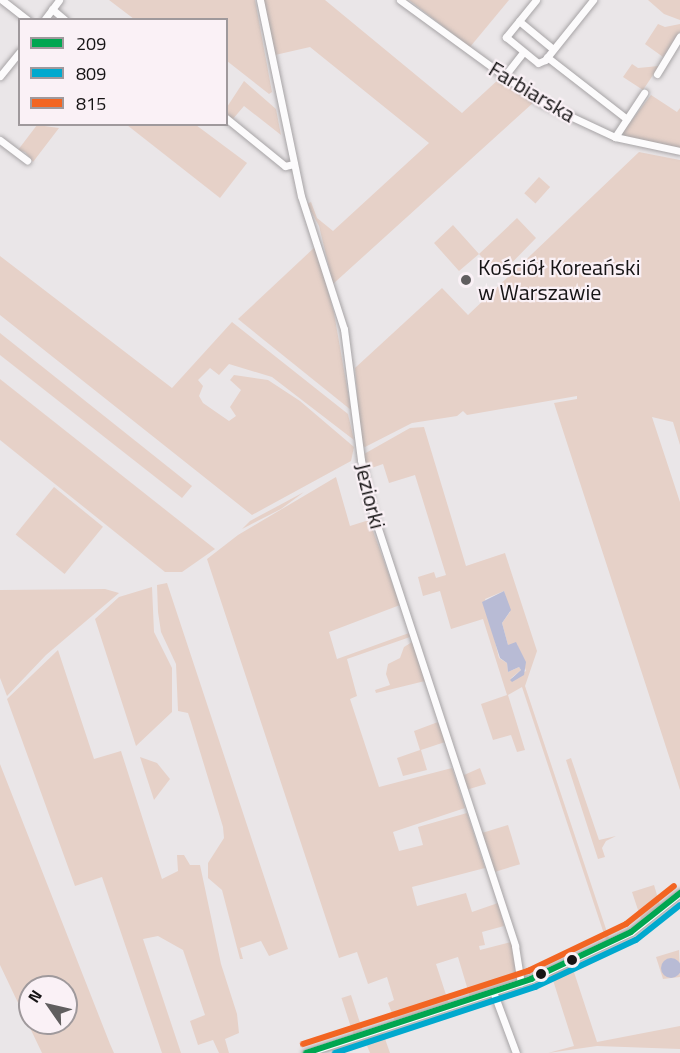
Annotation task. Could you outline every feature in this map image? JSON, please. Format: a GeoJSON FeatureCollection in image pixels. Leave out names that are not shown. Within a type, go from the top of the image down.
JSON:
{"type":"FeatureCollection","features":[{"type":"Feature","properties":{"kind":"street"},"geometry":{"type":"LineString","coordinates":[[2,0],[25,18]]}},
{"type":"Feature","properties":{"kind":"street"},"geometry":{"type":"LineString","coordinates":[[45,18],[59,0]]}},
{"type":"Feature","properties":{"kind":"street","name":"Jeziorki"},"geometry":{"type":"LineString","coordinates":[[260,0],[294,164],[344,329],[361,460],[371,507],[516,949],[521,983]]}},
{"type":"Feature","properties":{"kind":"street","name":"Farbiarska"},"geometry":{"type":"LineString","coordinates":[[400,0],[503,78],[540,102],[615,137],[680,151]]}},
{"type":"Feature","properties":{"kind":"street"},"geometry":{"type":"LineString","coordinates":[[536,0],[506,37],[538,63],[547,57],[593,0]]}},
{"type":"Feature","properties":{"kind":"street"},"geometry":{"type":"LineString","coordinates":[[52,9],[63,18]]}},
{"type":"Feature","properties":{"kind":"street"},"geometry":{"type":"LineString","coordinates":[[519,21],[553,49]]}},
{"type":"Feature","properties":{"kind":"street"},"geometry":{"type":"LineString","coordinates":[[657,74],[680,36]]}},
{"type":"Feature","properties":{"kind":"street"},"geometry":{"type":"LineString","coordinates":[[503,78],[524,52]]}},
{"type":"Feature","properties":{"kind":"street"},"geometry":{"type":"LineString","coordinates":[[0,76],[18,54]]}},
{"type":"Feature","properties":{"kind":"street"},"geometry":{"type":"LineString","coordinates":[[547,57],[627,119]]}},
{"type":"Feature","properties":{"kind":"street"},"geometry":{"type":"LineString","coordinates":[[615,137],[645,93]]}},
{"type":"Feature","properties":{"kind":"street"},"geometry":{"type":"LineString","coordinates":[[228,120],[285,166],[294,164]]}},
{"type":"Feature","properties":{"kind":"street"},"geometry":{"type":"LineString","coordinates":[[0,140],[27,160]]}},
{"type":"Feature","properties":{"kind":"street"},"geometry":{"type":"LineString","coordinates":[[306,1053],[494,994],[521,983],[624,936],[680,893]]}},
{"type":"Feature","properties":{"kind":"street"},"geometry":{"type":"LineString","coordinates":[[494,994],[516,1053]]}},
{"type":"Feature","properties":{"kind":"shaded area"},"geometry":{"type":"Polygon","coordinates":[[[109,0],[255,0],[272,92],[269,94],[228,62],[228,18],[133,18],[109,0]]]}},
{"type":"Feature","properties":{"kind":"shaded area"},"geometry":{"type":"Polygon","coordinates":[[[263,0],[325,0],[462,113],[499,79],[534,102],[333,284],[319,226],[307,204],[311,202],[317,218],[333,231],[429,143],[310,47],[275,55],[263,0]]]}},
{"type":"Feature","properties":{"kind":"shaded area"},"geometry":{"type":"Polygon","coordinates":[[[409,0],[509,0],[470,47],[409,0]]]}},
{"type":"Feature","properties":{"kind":"shaded area"},"geometry":{"type":"Polygon","coordinates":[[[648,0],[680,0],[680,20],[664,14],[648,0]]]}},
{"type":"Feature","properties":{"kind":"shaded area"},"geometry":{"type":"Polygon","coordinates":[[[658,24],[665,27],[680,24],[680,32],[663,57],[645,44],[658,24]]]}},
{"type":"Feature","properties":{"kind":"shaded area"},"geometry":{"type":"Polygon","coordinates":[[[632,64],[638,68],[659,66],[643,90],[623,77],[632,64]]]}},
{"type":"Feature","properties":{"kind":"shaded area"},"geometry":{"type":"Polygon","coordinates":[[[244,81],[276,109],[281,135],[244,106],[232,120],[228,117],[228,105],[244,81]]]}},
{"type":"Feature","properties":{"kind":"shaded area"},"geometry":{"type":"Polygon","coordinates":[[[651,95],[677,112],[680,108],[680,149],[624,137],[623,132],[651,95]]]}},
{"type":"Feature","properties":{"kind":"shaded area"},"geometry":{"type":"Polygon","coordinates":[[[36,126],[59,128],[33,162],[25,152],[18,150],[36,126]]]}},
{"type":"Feature","properties":{"kind":"shaded area"},"geometry":{"type":"Polygon","coordinates":[[[128,126],[197,126],[247,163],[220,198],[128,126]]]}},
{"type":"Feature","properties":{"kind":"shaded area"},"geometry":{"type":"Polygon","coordinates":[[[639,152],[680,160],[680,445],[673,422],[652,417],[680,502],[680,790],[554,403],[577,399],[577,396],[467,415],[463,411],[457,416],[412,423],[365,447],[362,446],[359,423],[355,368],[442,288],[468,315],[639,152]]]}},
{"type":"Feature","properties":{"kind":"shaded area"},"geometry":{"type":"Polygon","coordinates":[[[539,177],[550,187],[535,203],[524,193],[539,177]]]}},
{"type":"Feature","properties":{"kind":"shaded area"},"geometry":{"type":"Polygon","coordinates":[[[517,218],[536,238],[499,276],[479,254],[517,218]]]}},
{"type":"Feature","properties":{"kind":"shaded area"},"geometry":{"type":"Polygon","coordinates":[[[453,225],[479,254],[459,271],[434,243],[453,225]]]}},
{"type":"Feature","properties":{"kind":"shaded area"},"geometry":{"type":"Polygon","coordinates":[[[316,246],[334,313],[351,410],[238,319],[316,246]]]}},
{"type":"Feature","properties":{"kind":"shaded area"},"geometry":{"type":"Polygon","coordinates":[[[0,256],[172,388],[232,322],[348,414],[354,440],[272,377],[229,364],[219,375],[210,368],[198,380],[203,386],[199,396],[203,403],[229,421],[236,416],[230,407],[241,390],[230,380],[234,375],[268,380],[300,401],[354,447],[351,461],[252,515],[0,315],[0,256]]]}},
{"type":"Feature","properties":{"kind":"shaded area"},"geometry":{"type":"Polygon","coordinates":[[[0,333],[192,486],[182,498],[0,355],[0,333]]]}},
{"type":"Feature","properties":{"kind":"shaded area"},"geometry":{"type":"Polygon","coordinates":[[[0,379],[215,549],[182,572],[165,572],[0,440],[0,379]]]}},
{"type":"Feature","properties":{"kind":"shaded area"},"geometry":{"type":"Polygon","coordinates":[[[424,427],[466,566],[505,553],[537,651],[525,686],[609,938],[606,940],[522,687],[508,695],[525,750],[517,752],[511,735],[493,740],[481,704],[507,695],[483,619],[451,629],[440,591],[423,596],[418,577],[434,572],[436,578],[446,575],[415,475],[389,483],[383,464],[366,470],[364,454],[410,428],[424,427]],[[504,591],[485,599],[499,658],[507,663],[508,672],[519,667],[521,670],[510,679],[526,671],[517,644],[508,645],[502,623],[510,612],[504,591]]]}},
{"type":"Feature","properties":{"kind":"shaded area"},"geometry":{"type":"Polygon","coordinates":[[[336,477],[350,526],[369,520],[400,605],[329,632],[337,659],[409,633],[410,637],[347,659],[357,696],[350,699],[379,787],[452,768],[465,808],[393,832],[399,851],[423,845],[418,827],[467,813],[485,868],[412,887],[417,906],[466,893],[472,912],[498,903],[504,926],[482,932],[485,945],[479,946],[480,950],[511,942],[519,969],[513,982],[470,997],[458,957],[436,964],[449,1004],[395,1021],[388,1003],[394,1000],[387,977],[368,984],[357,952],[339,958],[207,559],[238,535],[336,477]]]}},
{"type":"Feature","properties":{"kind":"shaded area"},"geometry":{"type":"Polygon","coordinates":[[[54,487],[103,527],[65,574],[16,534],[54,487]]]}},
{"type":"Feature","properties":{"kind":"shaded area"},"geometry":{"type":"Polygon","coordinates":[[[304,492],[281,509],[242,529],[250,521],[304,492]]]}},
{"type":"Feature","properties":{"kind":"shaded area"},"geometry":{"type":"Polygon","coordinates":[[[167,583],[288,949],[269,956],[261,941],[240,948],[243,959],[240,959],[222,890],[208,878],[208,863],[224,838],[223,827],[188,713],[178,711],[176,664],[161,632],[158,612],[157,585],[167,583]]]}},
{"type":"Feature","properties":{"kind":"shaded area"},"geometry":{"type":"Polygon","coordinates":[[[152,587],[154,632],[172,668],[172,712],[136,746],[95,619],[119,597],[152,587]]]}},
{"type":"Feature","properties":{"kind":"shaded area"},"geometry":{"type":"Polygon","coordinates":[[[105,589],[119,593],[46,655],[7,696],[0,678],[0,590],[105,589]]]}},
{"type":"Feature","properties":{"kind":"shaded area"},"geometry":{"type":"Polygon","coordinates":[[[412,642],[425,681],[376,693],[375,690],[390,685],[386,674],[388,664],[400,658],[404,647],[412,642]]]}},
{"type":"Feature","properties":{"kind":"shaded area"},"geometry":{"type":"Polygon","coordinates":[[[58,650],[94,759],[121,751],[162,879],[178,871],[177,855],[184,855],[190,865],[200,865],[221,964],[237,1014],[239,1033],[225,1039],[229,1053],[219,1053],[213,1040],[198,1045],[190,1021],[205,1015],[183,950],[158,936],[143,939],[181,1053],[162,1053],[102,877],[75,886],[7,699],[58,650]]]}},
{"type":"Feature","properties":{"kind":"shaded area"},"geometry":{"type":"Polygon","coordinates":[[[438,722],[445,742],[421,750],[427,770],[403,776],[397,758],[420,750],[414,731],[438,722]]]}},
{"type":"Feature","properties":{"kind":"shaded area"},"geometry":{"type":"Polygon","coordinates":[[[140,757],[157,763],[170,779],[154,800],[140,757]]]}},
{"type":"Feature","properties":{"kind":"shaded area"},"geometry":{"type":"Polygon","coordinates":[[[571,758],[599,840],[616,836],[606,841],[602,848],[605,857],[598,859],[566,760],[571,758]]]}},
{"type":"Feature","properties":{"kind":"shaded area"},"geometry":{"type":"Polygon","coordinates":[[[0,764],[114,1053],[42,1053],[33,1035],[78,1035],[78,975],[18,975],[18,1003],[0,965],[0,764]]]}},
{"type":"Feature","properties":{"kind":"shaded area"},"geometry":{"type":"Polygon","coordinates":[[[480,768],[486,784],[466,790],[464,775],[480,768]]]}},
{"type":"Feature","properties":{"kind":"shaded area"},"geometry":{"type":"Polygon","coordinates":[[[508,825],[520,864],[492,873],[480,833],[508,825]]]}},
{"type":"Feature","properties":{"kind":"shaded area"},"geometry":{"type":"Polygon","coordinates":[[[654,885],[660,905],[641,919],[632,892],[654,885]]]}},
{"type":"Feature","properties":{"kind":"shaded area"},"geometry":{"type":"Polygon","coordinates":[[[679,950],[680,977],[663,979],[656,957],[679,950]]]}},
{"type":"Feature","properties":{"kind":"shaded area"},"geometry":{"type":"Polygon","coordinates":[[[572,966],[597,1042],[680,1026],[680,1049],[597,1046],[548,1053],[574,1046],[551,974],[572,966]]]}},
{"type":"Feature","properties":{"kind":"shaded area"},"geometry":{"type":"Polygon","coordinates":[[[351,995],[363,1031],[353,1034],[341,998],[351,995]]]}},
{"type":"Feature","properties":{"kind":"shaded area"},"geometry":{"type":"Polygon","coordinates":[[[383,1033],[390,1053],[370,1053],[366,1043],[321,1053],[383,1033]]]}},
{"type":"Feature","properties":{"kind":"water"},"geometry":{"type":"Polygon","coordinates":[[[504,591],[511,610],[502,623],[508,645],[516,642],[526,662],[524,675],[512,682],[510,680],[521,670],[519,667],[508,672],[507,663],[500,658],[482,602],[504,591]]]}},
{"type":"Feature","properties":{"kind":"water"},"geometry":{"type":"Polygon","coordinates":[[[671,958],[678,961],[681,968],[678,975],[671,978],[664,975],[661,968],[664,961],[671,958]]]}},
{"type":"Feature","properties":{"kind":"transit line","name":"815"},"geometry":{"type":"LineString","coordinates":[[303,1044],[528,971],[626,924],[674,886]]}},
{"type":"Feature","properties":{"kind":"transit line","name":"209"},"geometry":{"type":"LineString","coordinates":[[306,1053],[531,979],[631,932],[680,893]]}},
{"type":"Feature","properties":{"kind":"transit line","name":"809"},"geometry":{"type":"LineString","coordinates":[[335,1053],[535,987],[636,940],[680,905]]}},
{"type":"Feature","properties":{"kind":"place","name":"Kościół Koreański w Warszawie"},"geometry":{"type":"Point","coordinates":[466,280]}}]}
